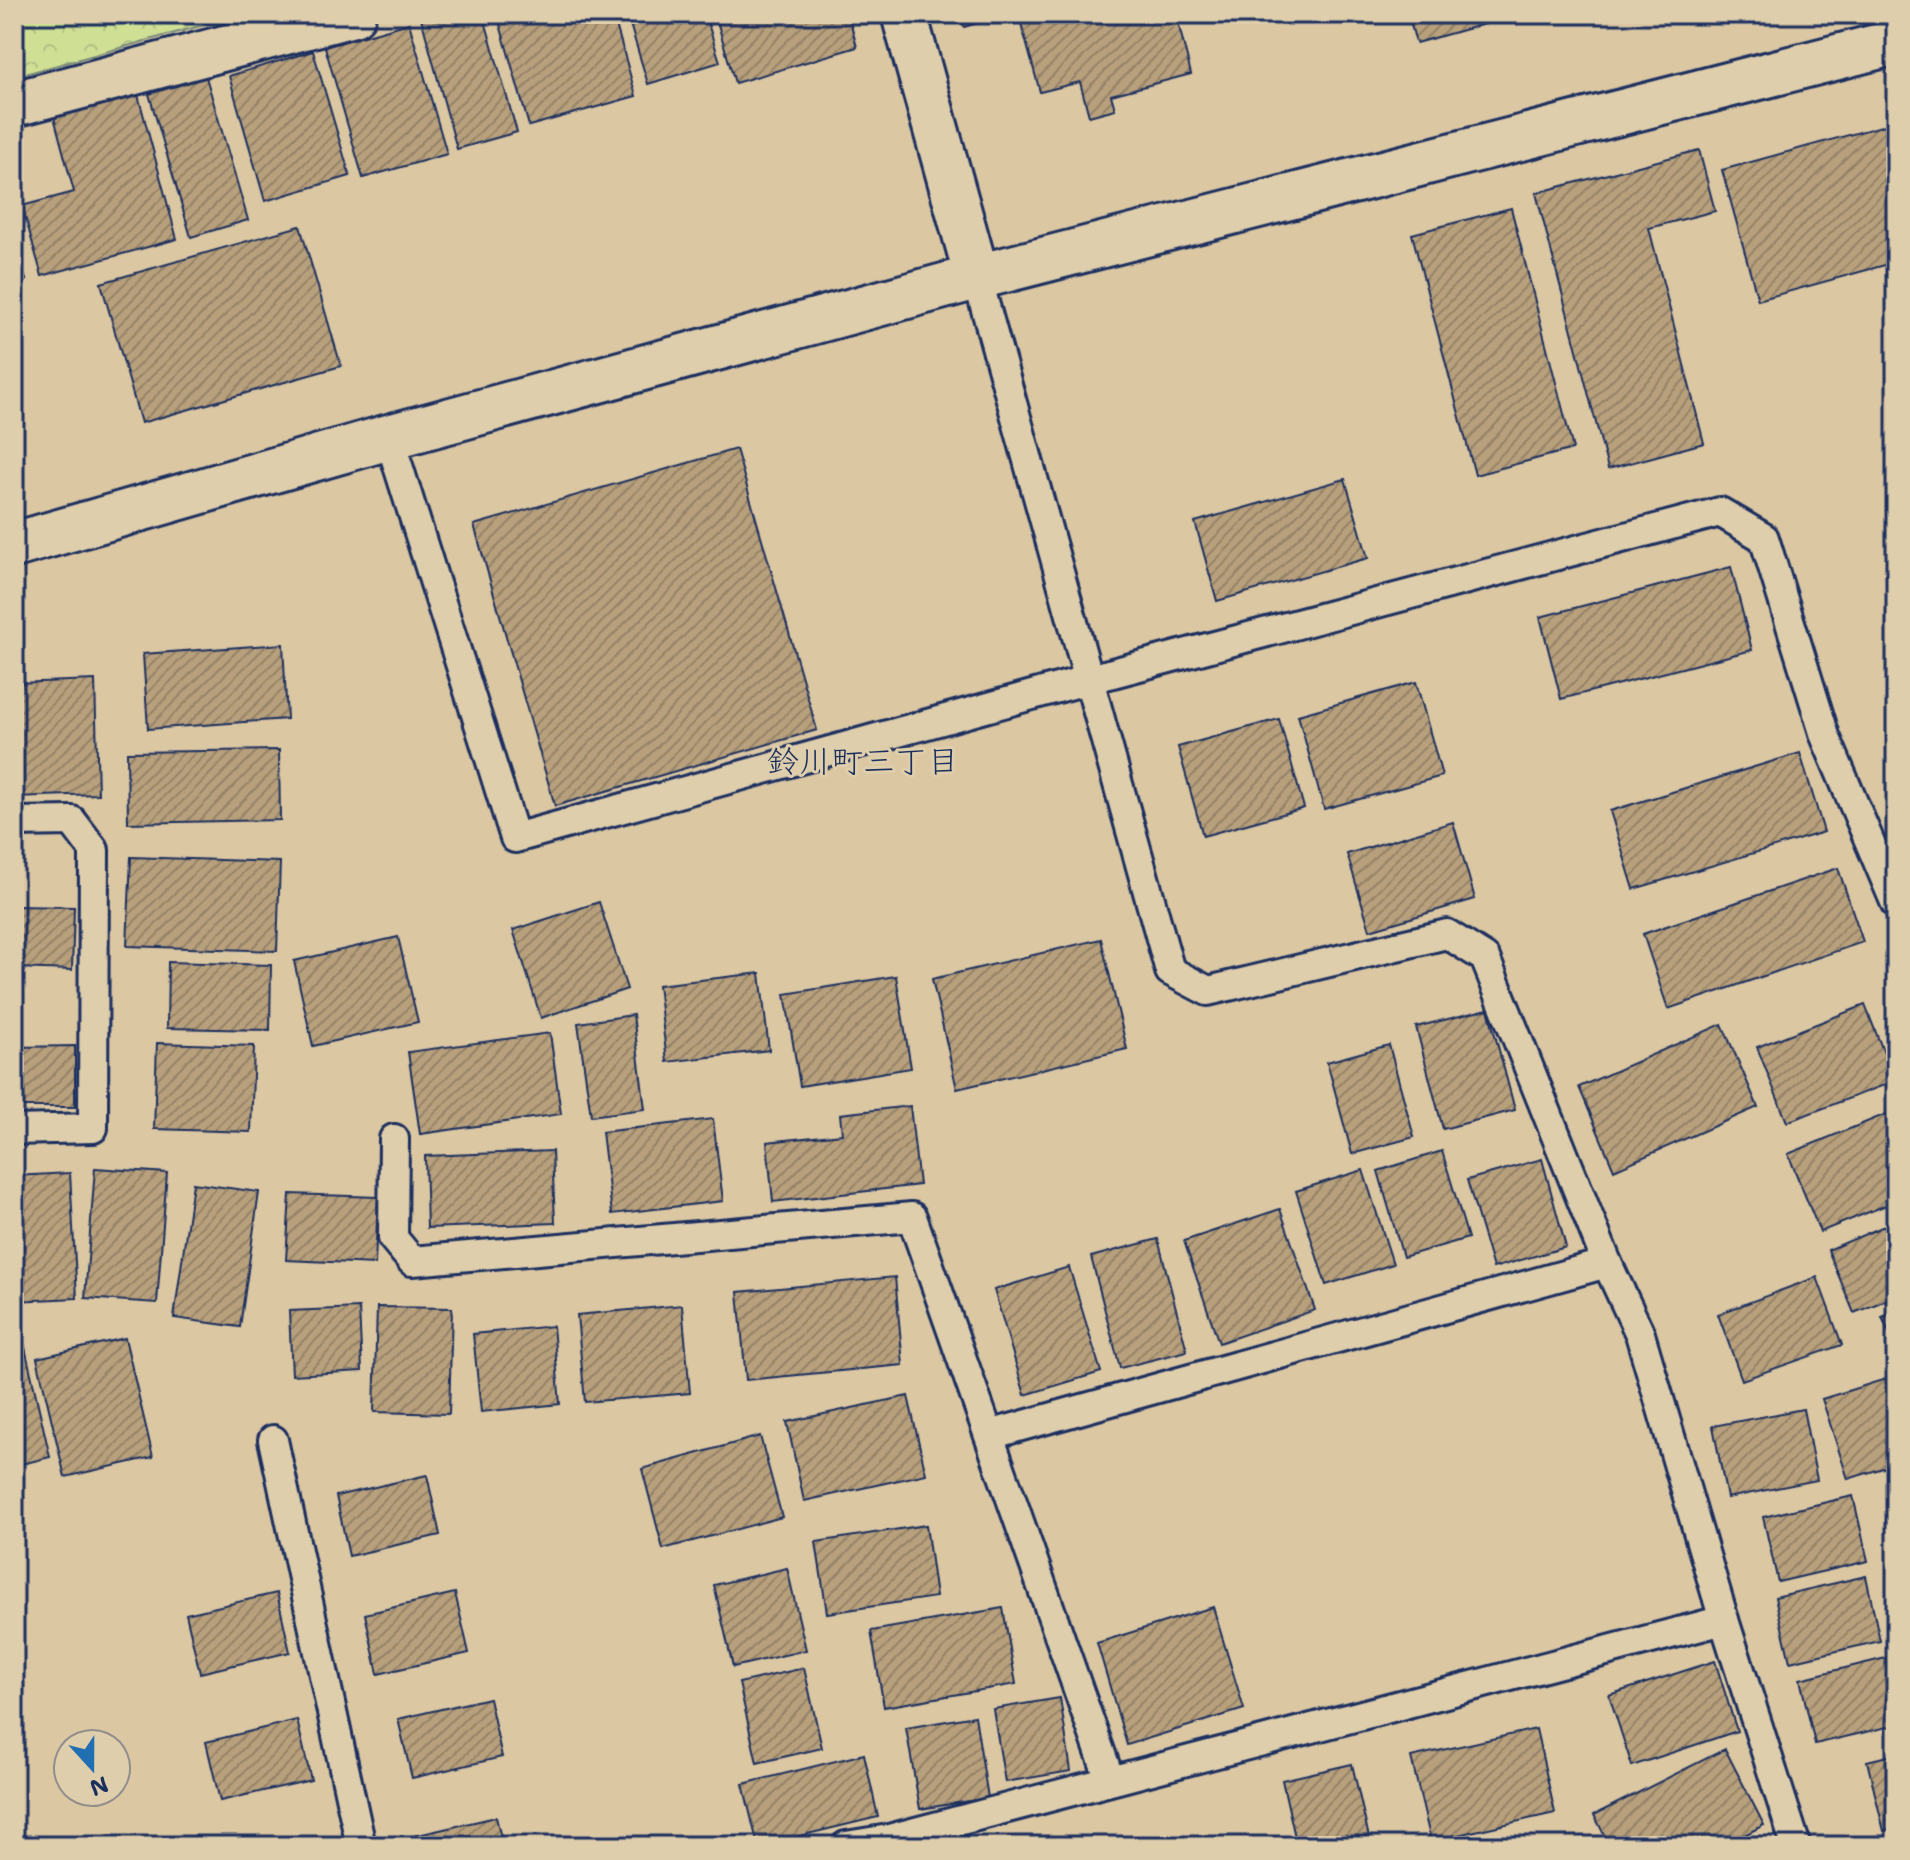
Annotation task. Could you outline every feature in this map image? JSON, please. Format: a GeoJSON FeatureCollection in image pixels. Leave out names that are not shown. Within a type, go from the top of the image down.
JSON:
{"type":"FeatureCollection","features":[{"type":"Feature","properties":{"kind":"street"},"geometry":{"type":"LineString","coordinates":[[14,104],[353,14]]}},
{"type":"Feature","properties":{"kind":"street"},"geometry":{"type":"LineString","coordinates":[[904,14],[977,277]]}},
{"type":"Feature","properties":{"kind":"street"},"geometry":{"type":"LineString","coordinates":[[14,545],[389,437],[977,277],[1896,42]]}},
{"type":"Feature","properties":{"kind":"lane"},"geometry":{"type":"LineString","coordinates":[[977,277],[1170,971],[1208,991],[1447,934],[1485,958],[1607,1263],[1640,1334],[1724,1620],[1796,1846]]}},
{"type":"Feature","properties":{"kind":"lane"},"geometry":{"type":"LineString","coordinates":[[389,437],[515,838],[1090,679],[1720,512],[1764,538],[1825,736],[1896,904]]}},
{"type":"Feature","properties":{"kind":"lane"},"geometry":{"type":"LineString","coordinates":[[14,822],[72,821],[94,850],[93,1128],[14,1130]]}},
{"type":"Feature","properties":{"kind":"lane"},"geometry":{"type":"LineString","coordinates":[[394,1139],[393,1238],[412,1261],[912,1217],[1110,1780]]}},
{"type":"Feature","properties":{"kind":"lane"},"geometry":{"type":"LineString","coordinates":[[989,1435],[1607,1263]]}},
{"type":"Feature","properties":{"kind":"lane"},"geometry":{"type":"LineString","coordinates":[[273,1440],[361,1846]]}},
{"type":"Feature","properties":{"kind":"lane"},"geometry":{"type":"LineString","coordinates":[[846,1846],[890,1842],[1110,1780],[1724,1620]]}},
{"type":"Feature","properties":{"kind":"green space"},"geometry":{"type":"Polygon","coordinates":[[[14,14],[244,14],[14,77],[14,14]]]}},
{"type":"Feature","properties":{"kind":"building"},"geometry":{"type":"Polygon","coordinates":[[[434,14],[483,14],[517,132],[457,149],[421,18],[434,14]]]}},
{"type":"Feature","properties":{"kind":"building"},"geometry":{"type":"Polygon","coordinates":[[[497,14],[613,14],[636,96],[529,126],[497,14]]]}},
{"type":"Feature","properties":{"kind":"building"},"geometry":{"type":"Polygon","coordinates":[[[627,14],[705,14],[720,62],[648,84],[627,14]]]}},
{"type":"Feature","properties":{"kind":"building"},"geometry":{"type":"Polygon","coordinates":[[[715,14],[848,14],[857,47],[735,83],[715,14]]]}},
{"type":"Feature","properties":{"kind":"building"},"geometry":{"type":"Polygon","coordinates":[[[960,14],[1008,14],[964,27],[960,14]]]}},
{"type":"Feature","properties":{"kind":"building"},"geometry":{"type":"Polygon","coordinates":[[[1055,14],[1176,14],[1191,74],[1111,95],[1115,109],[1089,116],[1080,82],[1040,92],[1021,23],[1055,14]]]}},
{"type":"Feature","properties":{"kind":"building"},"geometry":{"type":"Polygon","coordinates":[[[1408,14],[1521,14],[1416,43],[1408,14]]]}},
{"type":"Feature","properties":{"kind":"building"},"geometry":{"type":"Polygon","coordinates":[[[409,23],[447,154],[363,178],[325,47],[409,23]]]}},
{"type":"Feature","properties":{"kind":"building"},"geometry":{"type":"Polygon","coordinates":[[[313,51],[350,176],[265,201],[229,76],[313,51]]]}},
{"type":"Feature","properties":{"kind":"building"},"geometry":{"type":"Polygon","coordinates":[[[206,77],[248,220],[191,237],[149,94],[206,77]]]}},
{"type":"Feature","properties":{"kind":"building"},"geometry":{"type":"Polygon","coordinates":[[[138,95],[177,239],[42,276],[22,206],[74,192],[54,117],[138,95]]]}},
{"type":"Feature","properties":{"kind":"building"},"geometry":{"type":"Polygon","coordinates":[[[1896,122],[1896,262],[1758,300],[1722,170],[1896,122]]]}},
{"type":"Feature","properties":{"kind":"building"},"geometry":{"type":"Polygon","coordinates":[[[1699,150],[1715,211],[1649,228],[1704,443],[1608,469],[1536,193],[1699,150]]]}},
{"type":"Feature","properties":{"kind":"building"},"geometry":{"type":"Polygon","coordinates":[[[1511,208],[1573,449],[1475,475],[1412,234],[1511,208]]]}},
{"type":"Feature","properties":{"kind":"building"},"geometry":{"type":"Polygon","coordinates":[[[300,226],[341,366],[141,423],[101,283],[300,226]]]}},
{"type":"Feature","properties":{"kind":"building"},"geometry":{"type":"Polygon","coordinates":[[[14,241],[26,280],[14,284],[14,241]]]}},
{"type":"Feature","properties":{"kind":"building"},"geometry":{"type":"Polygon","coordinates":[[[736,449],[817,730],[555,806],[474,525],[736,449]]]}},
{"type":"Feature","properties":{"kind":"building"},"geometry":{"type":"Polygon","coordinates":[[[1345,479],[1368,558],[1217,601],[1195,522],[1345,479]]]}},
{"type":"Feature","properties":{"kind":"building"},"geometry":{"type":"Polygon","coordinates":[[[1731,567],[1752,650],[1561,699],[1540,617],[1731,567]]]}},
{"type":"Feature","properties":{"kind":"building"},"geometry":{"type":"Polygon","coordinates":[[[283,644],[287,719],[148,729],[143,654],[283,644]]]}},
{"type":"Feature","properties":{"kind":"building"},"geometry":{"type":"Polygon","coordinates":[[[95,680],[98,794],[14,797],[14,683],[95,680]]]}},
{"type":"Feature","properties":{"kind":"building"},"geometry":{"type":"Polygon","coordinates":[[[1416,682],[1442,776],[1324,809],[1298,715],[1416,682]]]}},
{"type":"Feature","properties":{"kind":"building"},"geometry":{"type":"Polygon","coordinates":[[[1279,719],[1304,808],[1203,836],[1178,747],[1279,719]]]}},
{"type":"Feature","properties":{"kind":"building"},"geometry":{"type":"Polygon","coordinates":[[[279,750],[280,820],[128,823],[127,752],[279,750]]]}},
{"type":"Feature","properties":{"kind":"building"},"geometry":{"type":"Polygon","coordinates":[[[1800,753],[1824,832],[1634,889],[1610,811],[1800,753]]]}},
{"type":"Feature","properties":{"kind":"building"},"geometry":{"type":"Polygon","coordinates":[[[1453,822],[1475,899],[1370,930],[1347,854],[1453,822]]]}},
{"type":"Feature","properties":{"kind":"building"},"geometry":{"type":"Polygon","coordinates":[[[131,857],[280,862],[277,951],[127,946],[131,857]]]}},
{"type":"Feature","properties":{"kind":"building"},"geometry":{"type":"Polygon","coordinates":[[[1838,868],[1863,942],[1668,1009],[1643,934],[1838,868]]]}},
{"type":"Feature","properties":{"kind":"building"},"geometry":{"type":"Polygon","coordinates":[[[599,902],[627,989],[541,1018],[513,930],[599,902]]]}},
{"type":"Feature","properties":{"kind":"building"},"geometry":{"type":"Polygon","coordinates":[[[14,906],[74,907],[72,970],[14,968],[14,906]]]}},
{"type":"Feature","properties":{"kind":"building"},"geometry":{"type":"Polygon","coordinates":[[[398,937],[418,1022],[313,1046],[294,961],[398,937]]]}},
{"type":"Feature","properties":{"kind":"building"},"geometry":{"type":"Polygon","coordinates":[[[1101,939],[1127,1049],[957,1089],[932,979],[1101,939]]]}},
{"type":"Feature","properties":{"kind":"building"},"geometry":{"type":"Polygon","coordinates":[[[168,962],[271,965],[270,1030],[167,1028],[168,962]]]}},
{"type":"Feature","properties":{"kind":"building"},"geometry":{"type":"Polygon","coordinates":[[[760,973],[769,1050],[667,1062],[658,985],[760,973]]]}},
{"type":"Feature","properties":{"kind":"building"},"geometry":{"type":"Polygon","coordinates":[[[896,976],[911,1068],[800,1086],[785,994],[896,976]]]}},
{"type":"Feature","properties":{"kind":"building"},"geometry":{"type":"Polygon","coordinates":[[[1865,1005],[1895,1081],[1787,1122],[1757,1047],[1865,1005]]]}},
{"type":"Feature","properties":{"kind":"building"},"geometry":{"type":"Polygon","coordinates":[[[1488,1009],[1515,1110],[1443,1129],[1416,1027],[1488,1009]]]}},
{"type":"Feature","properties":{"kind":"building"},"geometry":{"type":"Polygon","coordinates":[[[633,1015],[645,1109],[591,1116],[578,1023],[633,1015]]]}},
{"type":"Feature","properties":{"kind":"building"},"geometry":{"type":"Polygon","coordinates":[[[1722,1024],[1758,1107],[1614,1170],[1579,1087],[1722,1024]]]}},
{"type":"Feature","properties":{"kind":"building"},"geometry":{"type":"Polygon","coordinates":[[[550,1033],[561,1114],[420,1134],[408,1052],[550,1033]]]}},
{"type":"Feature","properties":{"kind":"building"},"geometry":{"type":"Polygon","coordinates":[[[157,1043],[254,1046],[251,1132],[154,1129],[157,1043]]]}},
{"type":"Feature","properties":{"kind":"building"},"geometry":{"type":"Polygon","coordinates":[[[1389,1045],[1414,1137],[1352,1154],[1327,1062],[1389,1045]]]}},
{"type":"Feature","properties":{"kind":"building"},"geometry":{"type":"Polygon","coordinates":[[[75,1046],[75,1107],[14,1107],[14,1047],[75,1046]]]}},
{"type":"Feature","properties":{"kind":"building"},"geometry":{"type":"Polygon","coordinates":[[[910,1106],[919,1185],[773,1202],[767,1142],[842,1134],[840,1114],[910,1106]]]}},
{"type":"Feature","properties":{"kind":"building"},"geometry":{"type":"Polygon","coordinates":[[[1896,1110],[1896,1201],[1820,1232],[1788,1154],[1896,1110]]]}},
{"type":"Feature","properties":{"kind":"building"},"geometry":{"type":"Polygon","coordinates":[[[713,1119],[723,1201],[612,1214],[602,1132],[713,1119]]]}},
{"type":"Feature","properties":{"kind":"building"},"geometry":{"type":"Polygon","coordinates":[[[552,1151],[555,1223],[427,1228],[425,1156],[552,1151]]]}},
{"type":"Feature","properties":{"kind":"building"},"geometry":{"type":"Polygon","coordinates":[[[1442,1151],[1468,1238],[1403,1257],[1378,1171],[1442,1151]]]}},
{"type":"Feature","properties":{"kind":"building"},"geometry":{"type":"Polygon","coordinates":[[[1542,1159],[1566,1247],[1493,1268],[1467,1180],[1542,1159]]]}},
{"type":"Feature","properties":{"kind":"building"},"geometry":{"type":"Polygon","coordinates":[[[95,1168],[167,1173],[157,1303],[85,1298],[95,1168]]]}},
{"type":"Feature","properties":{"kind":"building"},"geometry":{"type":"Polygon","coordinates":[[[1363,1170],[1393,1264],[1326,1285],[1296,1191],[1363,1170]]]}},
{"type":"Feature","properties":{"kind":"building"},"geometry":{"type":"Polygon","coordinates":[[[70,1173],[77,1298],[14,1301],[14,1176],[70,1173]]]}},
{"type":"Feature","properties":{"kind":"building"},"geometry":{"type":"Polygon","coordinates":[[[193,1183],[259,1192],[240,1327],[174,1318],[193,1183]]]}},
{"type":"Feature","properties":{"kind":"building"},"geometry":{"type":"Polygon","coordinates":[[[290,1194],[378,1197],[375,1264],[286,1260],[290,1194]]]}},
{"type":"Feature","properties":{"kind":"building"},"geometry":{"type":"Polygon","coordinates":[[[1280,1209],[1315,1310],[1219,1343],[1184,1241],[1280,1209]]]}},
{"type":"Feature","properties":{"kind":"building"},"geometry":{"type":"Polygon","coordinates":[[[1896,1221],[1896,1296],[1854,1313],[1828,1250],[1896,1221]]]}},
{"type":"Feature","properties":{"kind":"building"},"geometry":{"type":"Polygon","coordinates":[[[1158,1239],[1187,1351],[1120,1368],[1091,1257],[1158,1239]]]}},
{"type":"Feature","properties":{"kind":"building"},"geometry":{"type":"Polygon","coordinates":[[[1069,1267],[1101,1372],[1025,1395],[994,1290],[1069,1267]]]}},
{"type":"Feature","properties":{"kind":"building"},"geometry":{"type":"Polygon","coordinates":[[[895,1277],[903,1365],[746,1380],[738,1292],[895,1277]]]}},
{"type":"Feature","properties":{"kind":"building"},"geometry":{"type":"Polygon","coordinates":[[[1817,1277],[1842,1345],[1742,1380],[1718,1314],[1817,1277]]]}},
{"type":"Feature","properties":{"kind":"building"},"geometry":{"type":"Polygon","coordinates":[[[682,1305],[690,1393],[585,1402],[577,1315],[682,1305]]]}},
{"type":"Feature","properties":{"kind":"building"},"geometry":{"type":"Polygon","coordinates":[[[377,1307],[452,1308],[449,1414],[374,1412],[377,1307]]]}},
{"type":"Feature","properties":{"kind":"building"},"geometry":{"type":"Polygon","coordinates":[[[359,1308],[362,1371],[292,1375],[289,1311],[359,1308]]]}},
{"type":"Feature","properties":{"kind":"building"},"geometry":{"type":"Polygon","coordinates":[[[1896,1311],[1896,1349],[1882,1317],[1896,1311]]]}},
{"type":"Feature","properties":{"kind":"building"},"geometry":{"type":"Polygon","coordinates":[[[553,1326],[560,1404],[481,1412],[473,1334],[553,1326]]]}},
{"type":"Feature","properties":{"kind":"building"},"geometry":{"type":"Polygon","coordinates":[[[125,1338],[153,1457],[65,1477],[37,1358],[125,1338]]]}},
{"type":"Feature","properties":{"kind":"building"},"geometry":{"type":"Polygon","coordinates":[[[23,1339],[50,1457],[14,1466],[14,1340],[23,1339]]]}},
{"type":"Feature","properties":{"kind":"building"},"geometry":{"type":"Polygon","coordinates":[[[1895,1376],[1896,1464],[1848,1479],[1822,1399],[1895,1376]]]}},
{"type":"Feature","properties":{"kind":"building"},"geometry":{"type":"Polygon","coordinates":[[[908,1396],[926,1474],[804,1501],[787,1422],[908,1396]]]}},
{"type":"Feature","properties":{"kind":"building"},"geometry":{"type":"Polygon","coordinates":[[[1803,1409],[1817,1480],[1727,1498],[1713,1426],[1803,1409]]]}},
{"type":"Feature","properties":{"kind":"building"},"geometry":{"type":"Polygon","coordinates":[[[760,1436],[782,1517],[663,1549],[642,1469],[760,1436]]]}},
{"type":"Feature","properties":{"kind":"building"},"geometry":{"type":"Polygon","coordinates":[[[427,1475],[440,1535],[349,1556],[336,1496],[427,1475]]]}},
{"type":"Feature","properties":{"kind":"building"},"geometry":{"type":"Polygon","coordinates":[[[1853,1496],[1868,1561],[1778,1582],[1763,1517],[1853,1496]]]}},
{"type":"Feature","properties":{"kind":"building"},"geometry":{"type":"Polygon","coordinates":[[[926,1525],[936,1597],[827,1613],[816,1542],[926,1525]]]}},
{"type":"Feature","properties":{"kind":"building"},"geometry":{"type":"Polygon","coordinates":[[[787,1568],[806,1650],[733,1667],[714,1585],[787,1568]]]}},
{"type":"Feature","properties":{"kind":"building"},"geometry":{"type":"Polygon","coordinates":[[[1866,1576],[1880,1641],[1790,1662],[1775,1597],[1866,1576]]]}},
{"type":"Feature","properties":{"kind":"building"},"geometry":{"type":"Polygon","coordinates":[[[277,1593],[290,1652],[200,1673],[186,1614],[277,1593]]]}},
{"type":"Feature","properties":{"kind":"building"},"geometry":{"type":"Polygon","coordinates":[[[455,1593],[469,1653],[378,1674],[365,1614],[455,1593]]]}},
{"type":"Feature","properties":{"kind":"building"},"geometry":{"type":"Polygon","coordinates":[[[1213,1607],[1244,1709],[1127,1745],[1097,1643],[1213,1607]]]}},
{"type":"Feature","properties":{"kind":"building"},"geometry":{"type":"Polygon","coordinates":[[[1003,1608],[1016,1684],[884,1707],[871,1631],[1003,1608]]]}},
{"type":"Feature","properties":{"kind":"building"},"geometry":{"type":"Polygon","coordinates":[[[1890,1657],[1896,1684],[1896,1725],[1815,1744],[1800,1679],[1890,1657]]]}},
{"type":"Feature","properties":{"kind":"building"},"geometry":{"type":"Polygon","coordinates":[[[1715,1661],[1737,1731],[1632,1766],[1609,1695],[1715,1661]]]}},
{"type":"Feature","properties":{"kind":"building"},"geometry":{"type":"Polygon","coordinates":[[[804,1668],[822,1748],[757,1763],[739,1683],[804,1668]]]}},
{"type":"Feature","properties":{"kind":"building"},"geometry":{"type":"Polygon","coordinates":[[[489,1698],[502,1757],[412,1778],[398,1719],[489,1698]]]}},
{"type":"Feature","properties":{"kind":"building"},"geometry":{"type":"Polygon","coordinates":[[[1060,1698],[1071,1771],[1005,1782],[993,1709],[1060,1698]]]}},
{"type":"Feature","properties":{"kind":"building"},"geometry":{"type":"Polygon","coordinates":[[[975,1716],[988,1798],[920,1809],[906,1728],[975,1716]]]}},
{"type":"Feature","properties":{"kind":"building"},"geometry":{"type":"Polygon","coordinates":[[[297,1720],[311,1780],[220,1801],[206,1742],[297,1720]]]}},
{"type":"Feature","properties":{"kind":"building"},"geometry":{"type":"Polygon","coordinates":[[[1536,1729],[1555,1813],[1431,1841],[1411,1757],[1536,1729]]]}},
{"type":"Feature","properties":{"kind":"building"},"geometry":{"type":"Polygon","coordinates":[[[1725,1749],[1764,1825],[1723,1846],[1610,1846],[1594,1815],[1725,1749]]]}},
{"type":"Feature","properties":{"kind":"building"},"geometry":{"type":"Polygon","coordinates":[[[864,1754],[878,1817],[758,1846],[743,1784],[864,1754]]]}},
{"type":"Feature","properties":{"kind":"building"},"geometry":{"type":"Polygon","coordinates":[[[1896,1754],[1896,1828],[1884,1831],[1867,1761],[1896,1754]]]}},
{"type":"Feature","properties":{"kind":"building"},"geometry":{"type":"Polygon","coordinates":[[[1352,1764],[1371,1846],[1297,1846],[1282,1780],[1352,1764]]]}},
{"type":"Feature","properties":{"kind":"building"},"geometry":{"type":"Polygon","coordinates":[[[496,1817],[503,1846],[407,1846],[405,1838],[496,1817]]]}},
{"type":"Feature","properties":{"kind":"district","name":"鈴川町三丁目"},"geometry":{"type":"Point","coordinates":[863,760]}}]}
